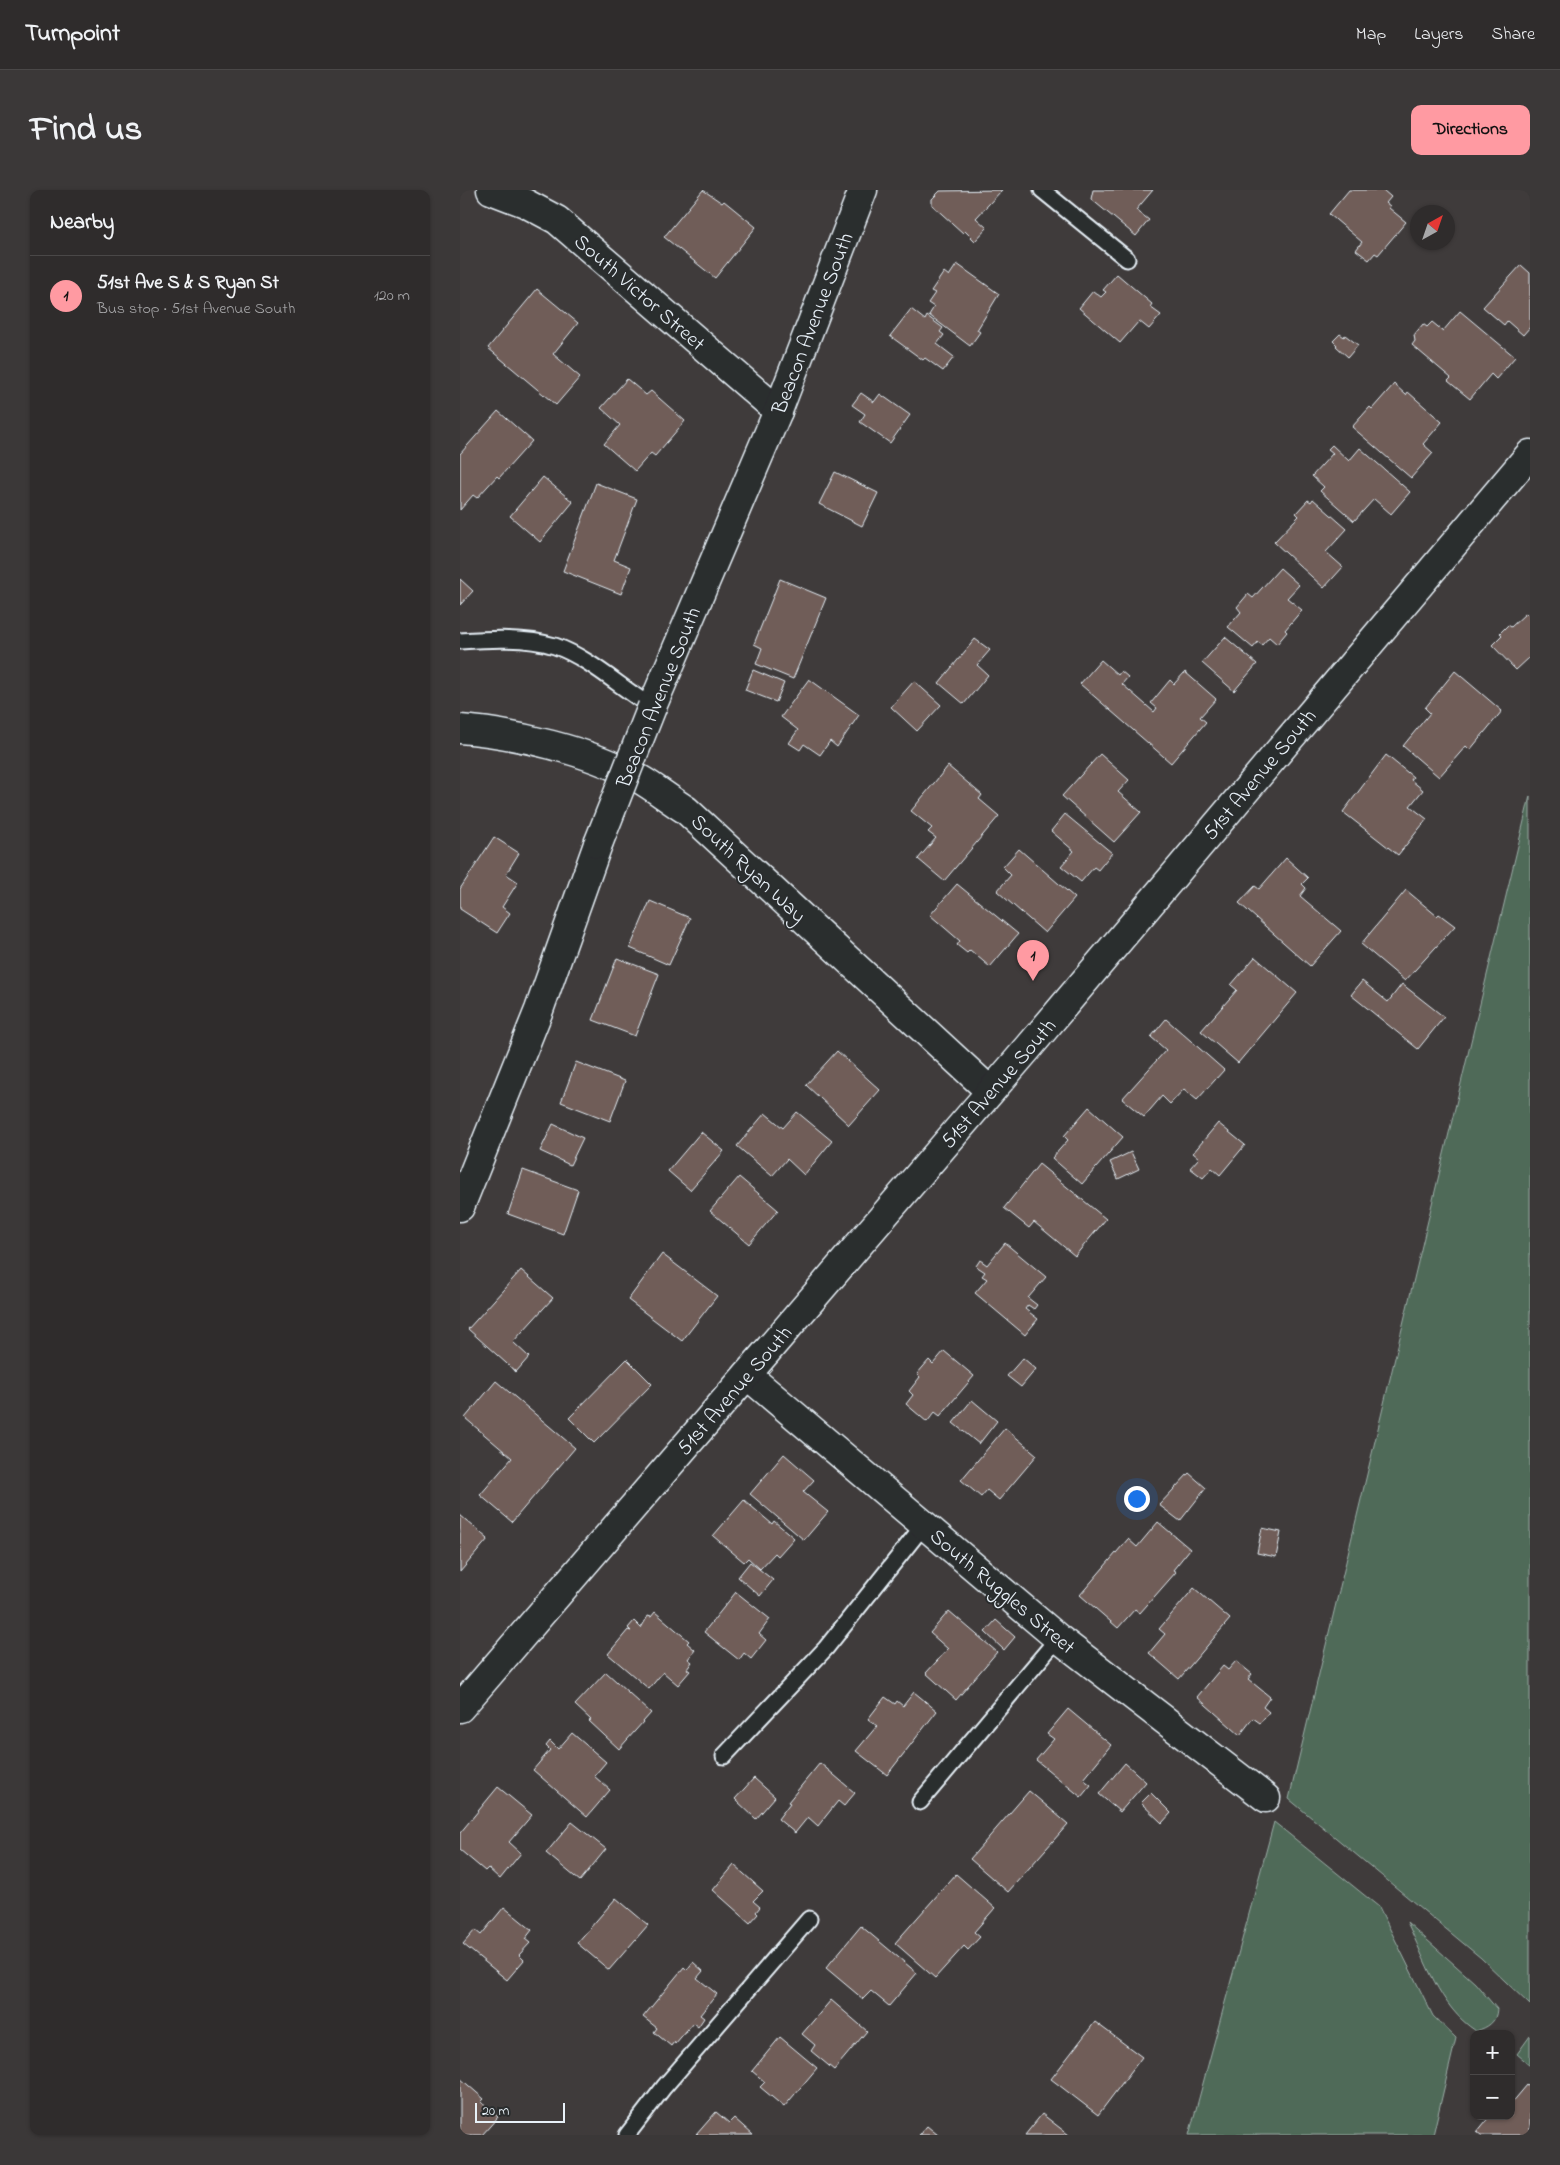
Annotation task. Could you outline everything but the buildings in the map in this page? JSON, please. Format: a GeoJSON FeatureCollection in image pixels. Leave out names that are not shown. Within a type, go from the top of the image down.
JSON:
{"type":"FeatureCollection","features":[{"type":"Feature","properties":{"kind":"street","name":"South Victor Street"},"geometry":{"type":"LineString","coordinates":[[491,190],[525,203],[557,220],[778,411]]}},
{"type":"Feature","properties":{"kind":"street","name":"Beacon Avenue South"},"geometry":{"type":"LineString","coordinates":[[460,1207],[539,1010],[598,844],[652,707],[778,411],[863,190]]}},
{"type":"Feature","properties":{"kind":"street","name":"51st Avenue South"},"geometry":{"type":"LineString","coordinates":[[460,1708],[990,1091],[1530,454]]}},
{"type":"Feature","properties":{"kind":"street","name":"South Ryan Way"},"geometry":{"type":"LineString","coordinates":[[460,730],[523,739],[592,759],[637,778],[686,810],[990,1091]]}},
{"type":"Feature","properties":{"kind":"street","name":"South Ruggles Street"},"geometry":{"type":"LineString","coordinates":[[747,1375],[923,1526],[1058,1638],[1266,1798]]}},
{"type":"Feature","properties":{"kind":"lane"},"geometry":{"type":"LineString","coordinates":[[1042,190],[1127,259]]}},
{"type":"Feature","properties":{"kind":"lane"},"geometry":{"type":"LineString","coordinates":[[460,641],[535,641],[556,647],[574,655],[652,707]]}},
{"type":"Feature","properties":{"kind":"lane"},"geometry":{"type":"LineString","coordinates":[[724,1756],[826,1648],[923,1526]]}},
{"type":"Feature","properties":{"kind":"lane"},"geometry":{"type":"LineString","coordinates":[[920,1802],[1058,1638]]}},
{"type":"Feature","properties":{"kind":"lane"},"geometry":{"type":"LineString","coordinates":[[627,2135],[664,2087],[810,1919]]}},
{"type":"Feature","properties":{"kind":"green space"},"geometry":{"type":"Polygon","coordinates":[[[1530,796],[1530,2005],[1481,1958],[1289,1799],[1530,796]]]}},
{"type":"Feature","properties":{"kind":"green space"},"geometry":{"type":"Polygon","coordinates":[[[1274,1822],[1379,1907],[1433,2016],[1456,2038],[1433,2135],[1189,2135],[1274,1822]]]}},
{"type":"Feature","properties":{"kind":"green space"},"geometry":{"type":"Polygon","coordinates":[[[1407,1922],[1475,1983],[1497,2009],[1491,2024],[1475,2030],[1463,2021],[1443,1996],[1407,1922]]]}},
{"type":"Feature","properties":{"kind":"green space"},"geometry":{"type":"Polygon","coordinates":[[[1530,2036],[1530,2065],[1517,2054],[1530,2036]]]}},
{"type":"Feature","properties":{"kind":"place","name":"51st Ave S & S Ryan St"},"geometry":{"type":"Point","coordinates":[1033,981]}}]}
